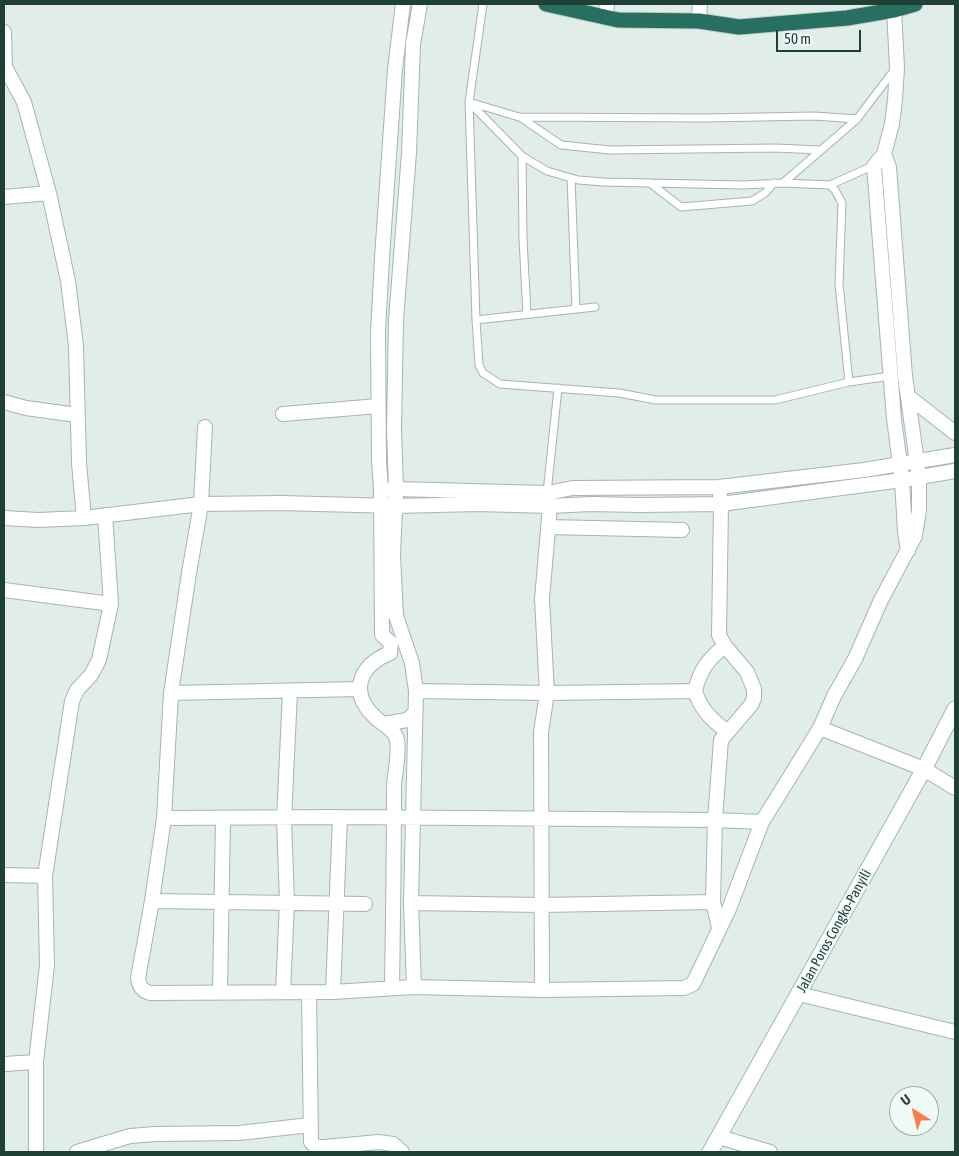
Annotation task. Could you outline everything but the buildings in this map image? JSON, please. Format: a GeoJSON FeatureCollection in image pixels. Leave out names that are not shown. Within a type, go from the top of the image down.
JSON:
{"type":"FeatureCollection","features":[{"type":"Feature","properties":{"kind":"highway"},"geometry":{"type":"LineString","coordinates":[[546,4],[583,14],[607,10],[618,20],[700,21],[739,27],[814,22],[894,10],[915,4]]}},
{"type":"Feature","properties":{"kind":"main road","name":"Jalan Poros Congko-Panyili"},"geometry":{"type":"LineString","coordinates":[[710,1152],[924,769],[955,709]]}},
{"type":"Feature","properties":{"kind":"street"},"geometry":{"type":"LineString","coordinates":[[388,489],[379,460],[378,333],[396,69],[403,4]]}},
{"type":"Feature","properties":{"kind":"street"},"geometry":{"type":"LineString","coordinates":[[390,653],[391,643],[382,634],[388,489],[394,429],[396,320],[409,153],[413,44],[420,4]]}},
{"type":"Feature","properties":{"kind":"street"},"geometry":{"type":"LineString","coordinates":[[700,4],[700,21]]}},
{"type":"Feature","properties":{"kind":"street"},"geometry":{"type":"LineString","coordinates":[[894,10],[897,67],[887,161],[898,376],[900,465],[908,551]]}},
{"type":"Feature","properties":{"kind":"street"},"geometry":{"type":"LineString","coordinates":[[4,32],[5,67],[24,102],[50,193],[68,281],[76,346],[79,463],[84,518]]}},
{"type":"Feature","properties":{"kind":"street"},"geometry":{"type":"LineString","coordinates":[[205,427],[201,504],[171,693],[164,818],[138,978],[139,985],[146,992],[150,993],[333,992],[414,987],[542,990],[688,987],[697,978],[729,909],[762,822],[820,728],[834,696],[855,659],[880,602],[915,536],[919,510],[918,461],[909,397],[898,376],[874,166],[887,161]]}},
{"type":"Feature","properties":{"kind":"street"},"geometry":{"type":"LineString","coordinates":[[4,197],[50,193]]}},
{"type":"Feature","properties":{"kind":"street"},"geometry":{"type":"LineString","coordinates":[[383,242],[402,242]]}},
{"type":"Feature","properties":{"kind":"street"},"geometry":{"type":"LineString","coordinates":[[909,397],[955,433]]}},
{"type":"Feature","properties":{"kind":"street"},"geometry":{"type":"LineString","coordinates":[[4,402],[26,408],[77,415]]}},
{"type":"Feature","properties":{"kind":"street"},"geometry":{"type":"LineString","coordinates":[[283,414],[378,406]]}},
{"type":"Feature","properties":{"kind":"street"},"geometry":{"type":"LineString","coordinates":[[4,518],[38,520],[84,518],[201,504],[478,504],[548,499],[573,488],[718,487],[900,465],[955,455]]}},
{"type":"Feature","properties":{"kind":"street"},"geometry":{"type":"LineString","coordinates":[[355,504],[388,489],[548,499],[591,504],[721,504],[902,480],[955,471]]}},
{"type":"Feature","properties":{"kind":"street"},"geometry":{"type":"LineString","coordinates":[[718,487],[721,504],[718,629],[720,640],[747,672],[754,689],[754,698],[751,705],[721,740],[715,820],[713,902],[719,928]]}},
{"type":"Feature","properties":{"kind":"street"},"geometry":{"type":"LineString","coordinates":[[542,990],[541,732],[547,693],[542,599],[548,527],[548,499]]}},
{"type":"Feature","properties":{"kind":"street"},"geometry":{"type":"LineString","coordinates":[[388,505],[396,616],[412,663],[416,691],[411,903],[414,987]]}},
{"type":"Feature","properties":{"kind":"street"},"geometry":{"type":"LineString","coordinates":[[36,1152],[36,1062],[47,965],[45,876],[72,701],[77,690],[91,675],[99,660],[111,604],[105,515]]}},
{"type":"Feature","properties":{"kind":"street"},"geometry":{"type":"LineString","coordinates":[[548,527],[682,530]]}},
{"type":"Feature","properties":{"kind":"street"},"geometry":{"type":"LineString","coordinates":[[4,590],[111,604]]}},
{"type":"Feature","properties":{"kind":"street"},"geometry":{"type":"LineString","coordinates":[[725,646],[710,659],[697,682],[695,691],[701,706],[716,723],[727,731]]}},
{"type":"Feature","properties":{"kind":"street"},"geometry":{"type":"LineString","coordinates":[[392,988],[394,784],[398,741],[396,735],[377,719],[366,706],[360,689],[361,679],[370,666],[379,658],[390,653],[412,663]]}},
{"type":"Feature","properties":{"kind":"street"},"geometry":{"type":"LineString","coordinates":[[171,693],[290,692],[360,689]]}},
{"type":"Feature","properties":{"kind":"street"},"geometry":{"type":"LineString","coordinates":[[416,691],[547,693],[695,691]]}},
{"type":"Feature","properties":{"kind":"street"},"geometry":{"type":"LineString","coordinates":[[284,992],[286,903],[284,818],[290,692]]}},
{"type":"Feature","properties":{"kind":"street"},"geometry":{"type":"LineString","coordinates":[[384,724],[407,720],[415,713]]}},
{"type":"Feature","properties":{"kind":"street"},"geometry":{"type":"LineString","coordinates":[[820,728],[924,769],[955,788]]}},
{"type":"Feature","properties":{"kind":"street"},"geometry":{"type":"LineString","coordinates":[[164,818],[340,817],[762,822]]}},
{"type":"Feature","properties":{"kind":"street"},"geometry":{"type":"LineString","coordinates":[[333,992],[340,817]]}},
{"type":"Feature","properties":{"kind":"street"},"geometry":{"type":"LineString","coordinates":[[220,992],[223,818]]}},
{"type":"Feature","properties":{"kind":"street"},"geometry":{"type":"LineString","coordinates":[[4,876],[45,876]]}},
{"type":"Feature","properties":{"kind":"street"},"geometry":{"type":"LineString","coordinates":[[152,901],[365,904]]}},
{"type":"Feature","properties":{"kind":"street"},"geometry":{"type":"LineString","coordinates":[[411,903],[541,905],[713,902]]}},
{"type":"Feature","properties":{"kind":"street"},"geometry":{"type":"LineString","coordinates":[[309,992],[311,1142],[316,1147],[379,1142],[393,1144],[402,1152]]}},
{"type":"Feature","properties":{"kind":"street"},"geometry":{"type":"LineString","coordinates":[[799,994],[955,1032]]}},
{"type":"Feature","properties":{"kind":"street"},"geometry":{"type":"LineString","coordinates":[[4,1064],[36,1062]]}},
{"type":"Feature","properties":{"kind":"street"},"geometry":{"type":"LineString","coordinates":[[77,1152],[130,1136],[239,1132],[310,1125]]}},
{"type":"Feature","properties":{"kind":"street"},"geometry":{"type":"LineString","coordinates":[[718,1137],[770,1152]]}},
{"type":"Feature","properties":{"kind":"lane"},"geometry":{"type":"LineString","coordinates":[[482,4],[469,102],[476,320],[479,365],[483,373],[500,384],[618,393],[656,400],[775,400],[849,382],[898,376]]}},
{"type":"Feature","properties":{"kind":"lane"},"geometry":{"type":"LineString","coordinates":[[783,183],[857,119],[897,67]]}},
{"type":"Feature","properties":{"kind":"lane"},"geometry":{"type":"LineString","coordinates":[[469,102],[519,117],[705,118],[814,116],[857,119]]}},
{"type":"Feature","properties":{"kind":"lane"},"geometry":{"type":"LineString","coordinates":[[469,102],[522,156],[547,171],[571,178],[604,182],[830,185],[874,166]]}},
{"type":"Feature","properties":{"kind":"lane"},"geometry":{"type":"LineString","coordinates":[[519,117],[561,145],[569,146],[610,150],[775,148],[820,150]]}},
{"type":"Feature","properties":{"kind":"lane"},"geometry":{"type":"LineString","coordinates":[[522,156],[523,239],[527,314]]}},
{"type":"Feature","properties":{"kind":"lane"},"geometry":{"type":"LineString","coordinates":[[571,178],[576,309]]}},
{"type":"Feature","properties":{"kind":"lane"},"geometry":{"type":"LineString","coordinates":[[650,183],[681,207],[752,201],[765,193],[774,183]]}},
{"type":"Feature","properties":{"kind":"lane"},"geometry":{"type":"LineString","coordinates":[[830,185],[842,203],[839,284],[849,382]]}},
{"type":"Feature","properties":{"kind":"lane"},"geometry":{"type":"LineString","coordinates":[[476,320],[595,307]]}},
{"type":"Feature","properties":{"kind":"lane"},"geometry":{"type":"LineString","coordinates":[[548,499],[558,388]]}}]}
